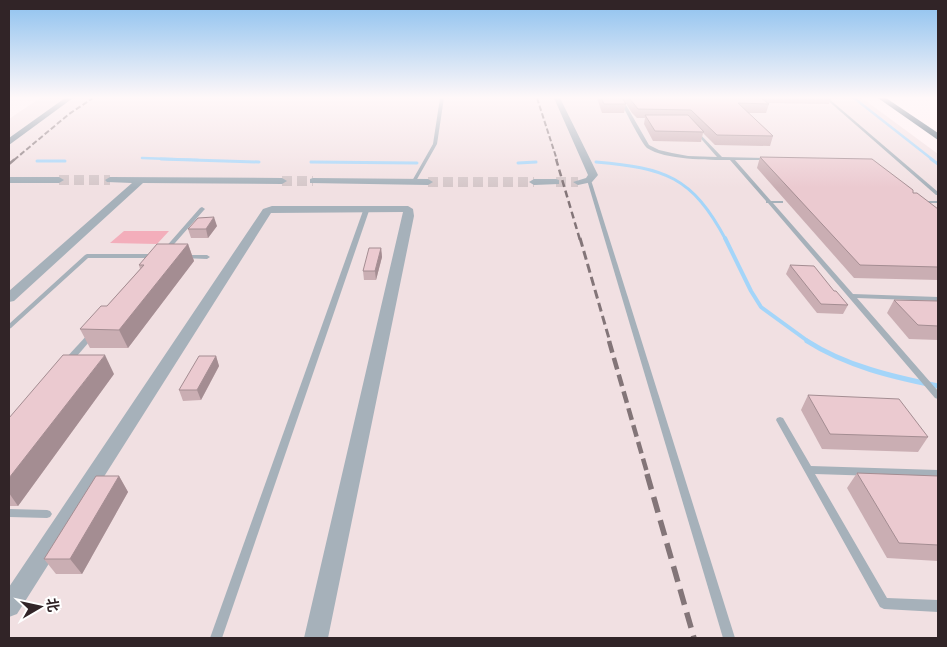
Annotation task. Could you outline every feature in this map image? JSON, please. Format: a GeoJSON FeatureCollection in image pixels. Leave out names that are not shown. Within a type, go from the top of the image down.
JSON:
{"type":"FeatureCollection","features":[{"type":"Feature","properties":{"kind":"highway"},"geometry":{"type":"LineString","coordinates":[[925,128],[938,137]]}},
{"type":"Feature","properties":{"kind":"street"},"geometry":{"type":"LineString","coordinates":[[9,142],[28,128]]}},
{"type":"Feature","properties":{"kind":"street"},"geometry":{"type":"LineString","coordinates":[[571,128],[593,175],[589,180],[578,182]]}},
{"type":"Feature","properties":{"kind":"street"},"geometry":{"type":"LineString","coordinates":[[9,180],[58,180]]}},
{"type":"Feature","properties":{"kind":"street"},"geometry":{"type":"LineString","coordinates":[[110,180],[282,181]]}},
{"type":"Feature","properties":{"kind":"street"},"geometry":{"type":"LineString","coordinates":[[9,298],[140,181]]}},
{"type":"Feature","properties":{"kind":"street"},"geometry":{"type":"LineString","coordinates":[[313,181],[428,182]]}},
{"type":"Feature","properties":{"kind":"street"},"geometry":{"type":"LineString","coordinates":[[534,182],[556,182]]}},
{"type":"Feature","properties":{"kind":"street"},"geometry":{"type":"LineString","coordinates":[[9,606],[267,211],[272,209],[408,209],[409,216],[316,638]]}},
{"type":"Feature","properties":{"kind":"lane"},"geometry":{"type":"LineString","coordinates":[[414,182],[435,144],[437,128]]}},
{"type":"Feature","properties":{"kind":"lane"},"geometry":{"type":"LineString","coordinates":[[638,128],[648,146],[654,150],[693,157],[775,159]]}},
{"type":"Feature","properties":{"kind":"lane"},"geometry":{"type":"LineString","coordinates":[[861,128],[938,194]]}},
{"type":"Feature","properties":{"kind":"lane"},"geometry":{"type":"LineString","coordinates":[[694,129],[720,158]]}},
{"type":"Feature","properties":{"kind":"lane"},"geometry":{"type":"LineString","coordinates":[[731,158],[938,396]]}},
{"type":"Feature","properties":{"kind":"lane"},"geometry":{"type":"LineString","coordinates":[[589,180],[729,638]]}},
{"type":"Feature","properties":{"kind":"lane"},"geometry":{"type":"LineString","coordinates":[[768,202],[781,202]]}},
{"type":"Feature","properties":{"kind":"lane"},"geometry":{"type":"LineString","coordinates":[[918,202],[938,202]]}},
{"type":"Feature","properties":{"kind":"lane"},"geometry":{"type":"LineString","coordinates":[[216,638],[367,208]]}},
{"type":"Feature","properties":{"kind":"lane"},"geometry":{"type":"LineString","coordinates":[[154,264],[202,209]]}},
{"type":"Feature","properties":{"kind":"lane"},"geometry":{"type":"LineString","coordinates":[[9,327],[87,256],[170,256]]}},
{"type":"Feature","properties":{"kind":"lane"},"geometry":{"type":"LineString","coordinates":[[179,257],[206,257]]}},
{"type":"Feature","properties":{"kind":"lane"},"geometry":{"type":"LineString","coordinates":[[851,296],[938,299]]}},
{"type":"Feature","properties":{"kind":"lane"},"geometry":{"type":"LineString","coordinates":[[62,369],[94,332]]}},
{"type":"Feature","properties":{"kind":"lane"},"geometry":{"type":"LineString","coordinates":[[780,420],[884,603],[938,606]]}},
{"type":"Feature","properties":{"kind":"lane"},"geometry":{"type":"LineString","coordinates":[[809,470],[938,474]]}},
{"type":"Feature","properties":{"kind":"lane"},"geometry":{"type":"LineString","coordinates":[[9,513],[48,514]]}},
{"type":"Feature","properties":{"kind":"shaded area"},"geometry":{"type":"Polygon","coordinates":[[[9,128],[903,128],[938,154],[938,638],[9,638],[9,128]]]}},
{"type":"Feature","properties":{"kind":"shaded area"},"geometry":{"type":"Polygon","coordinates":[[[124,231],[169,231],[157,244],[110,243],[124,231]]]}},
{"type":"Feature","properties":{"kind":"building"},"geometry":{"type":"Polygon","coordinates":[[[653,128],[700,128],[704,132],[655,131],[653,128]]]}},
{"type":"Feature","properties":{"kind":"building"},"geometry":{"type":"Polygon","coordinates":[[[710,128],[765,128],[773,136],[717,135],[710,128]]]}},
{"type":"Feature","properties":{"kind":"building"},"geometry":{"type":"Polygon","coordinates":[[[760,157],[872,159],[913,190],[913,193],[917,193],[938,209],[938,267],[860,265],[760,157]]]}},
{"type":"Feature","properties":{"kind":"building"},"geometry":{"type":"Polygon","coordinates":[[[214,217],[206,229],[188,229],[198,218],[214,217]]]}},
{"type":"Feature","properties":{"kind":"building"},"geometry":{"type":"Polygon","coordinates":[[[157,244],[188,244],[119,330],[80,329],[101,306],[107,306],[144,265],[139,265],[157,244]]]}},
{"type":"Feature","properties":{"kind":"building"},"geometry":{"type":"Polygon","coordinates":[[[369,248],[381,248],[375,271],[363,271],[369,248]]]}},
{"type":"Feature","properties":{"kind":"building"},"geometry":{"type":"Polygon","coordinates":[[[790,265],[814,266],[848,305],[821,304],[790,265]]]}},
{"type":"Feature","properties":{"kind":"building"},"geometry":{"type":"Polygon","coordinates":[[[894,300],[938,301],[938,326],[918,325],[894,300]]]}},
{"type":"Feature","properties":{"kind":"building"},"geometry":{"type":"Polygon","coordinates":[[[63,355],[105,355],[9,478],[9,418],[63,355]]]}},
{"type":"Feature","properties":{"kind":"building"},"geometry":{"type":"Polygon","coordinates":[[[199,356],[216,356],[197,390],[179,390],[199,356]]]}},
{"type":"Feature","properties":{"kind":"building"},"geometry":{"type":"Polygon","coordinates":[[[808,395],[899,399],[928,437],[830,434],[808,395]]]}},
{"type":"Feature","properties":{"kind":"building"},"geometry":{"type":"Polygon","coordinates":[[[857,473],[938,476],[938,545],[899,543],[857,473]]]}},
{"type":"Feature","properties":{"kind":"building"},"geometry":{"type":"Polygon","coordinates":[[[96,476],[119,476],[70,559],[44,559],[96,476]]]}},
{"type":"Feature","properties":{"kind":"waterway"},"geometry":{"type":"LineString","coordinates":[[892,128],[933,160]]}},
{"type":"Feature","properties":{"kind":"waterway"},"geometry":{"type":"LineString","coordinates":[[142,158],[198,160]]}},
{"type":"Feature","properties":{"kind":"waterway"},"geometry":{"type":"LineString","coordinates":[[161,159],[259,162]]}},
{"type":"Feature","properties":{"kind":"waterway"},"geometry":{"type":"LineString","coordinates":[[931,159],[938,164]]}},
{"type":"Feature","properties":{"kind":"waterway"},"geometry":{"type":"LineString","coordinates":[[37,161],[65,161]]}},
{"type":"Feature","properties":{"kind":"waterway"},"geometry":{"type":"LineString","coordinates":[[311,162],[417,163]]}},
{"type":"Feature","properties":{"kind":"waterway"},"geometry":{"type":"LineString","coordinates":[[518,163],[536,162]]}},
{"type":"Feature","properties":{"kind":"waterway"},"geometry":{"type":"LineString","coordinates":[[596,162],[641,168],[658,172],[674,179],[701,202],[726,240]]}},
{"type":"Feature","properties":{"kind":"waterway"},"geometry":{"type":"LineString","coordinates":[[726,240],[761,307],[809,342]]}},
{"type":"Feature","properties":{"kind":"waterway"},"geometry":{"type":"LineString","coordinates":[[807,341],[822,350],[870,370],[938,386]]}},
{"type":"Feature","properties":{"kind":"tunnel"},"geometry":{"type":"LineString","coordinates":[[59,180],[110,180]]}},
{"type":"Feature","properties":{"kind":"tunnel"},"geometry":{"type":"LineString","coordinates":[[282,181],[313,181]]}},
{"type":"Feature","properties":{"kind":"tunnel"},"geometry":{"type":"LineString","coordinates":[[428,182],[534,182]]}},
{"type":"Feature","properties":{"kind":"tunnel"},"geometry":{"type":"LineString","coordinates":[[556,182],[578,182]]}},
{"type":"Feature","properties":{"kind":"railway"},"geometry":{"type":"LineString","coordinates":[[14,160],[52,128]]}},
{"type":"Feature","properties":{"kind":"railway"},"geometry":{"type":"LineString","coordinates":[[547,128],[557,160]]}},
{"type":"Feature","properties":{"kind":"railway"},"geometry":{"type":"LineString","coordinates":[[9,164],[15,159]]}},
{"type":"Feature","properties":{"kind":"railway"},"geometry":{"type":"LineString","coordinates":[[556,159],[580,240]]}},
{"type":"Feature","properties":{"kind":"railway"},"geometry":{"type":"LineString","coordinates":[[580,238],[610,342]]}},
{"type":"Feature","properties":{"kind":"railway"},"geometry":{"type":"LineString","coordinates":[[609,341],[648,476]]}},
{"type":"Feature","properties":{"kind":"railway"},"geometry":{"type":"LineString","coordinates":[[647,474],[694,638]]}}]}
